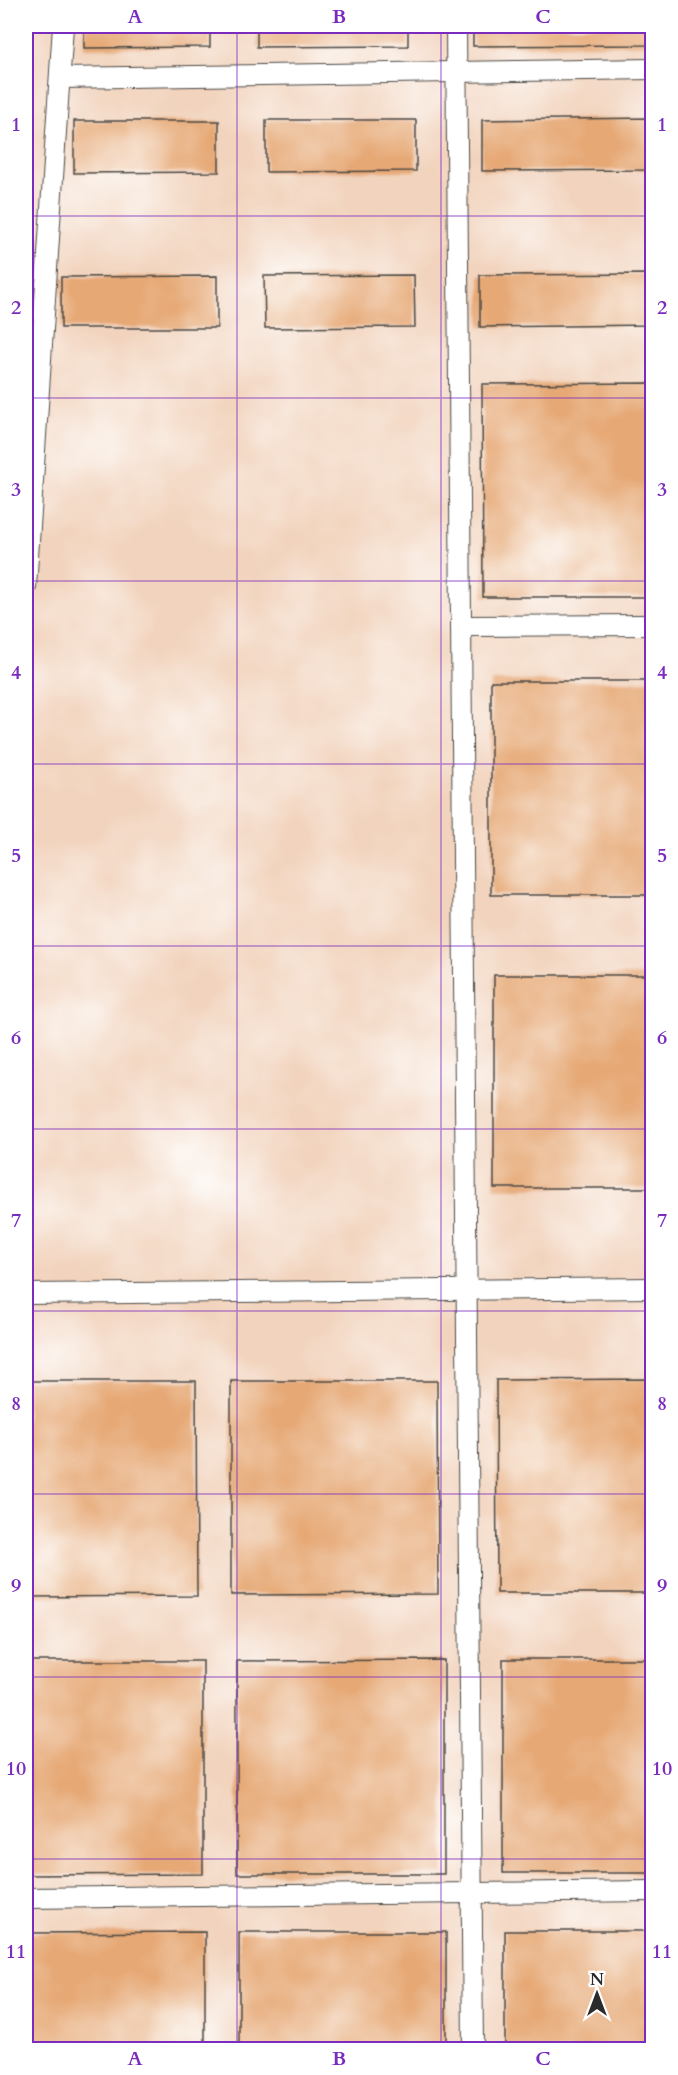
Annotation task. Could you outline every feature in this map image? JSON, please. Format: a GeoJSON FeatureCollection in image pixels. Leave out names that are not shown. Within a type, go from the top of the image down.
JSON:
{"type":"FeatureCollection","features":[{"type":"Feature","properties":{"kind":"lane"},"geometry":{"type":"LineString","coordinates":[[26,587],[63,26]]}},
{"type":"Feature","properties":{"kind":"lane"},"geometry":{"type":"LineString","coordinates":[[456,26],[473,2049]]}},
{"type":"Feature","properties":{"kind":"lane"},"geometry":{"type":"LineString","coordinates":[[60,78],[652,69]]}},
{"type":"Feature","properties":{"kind":"lane"},"geometry":{"type":"LineString","coordinates":[[461,626],[652,625]]}},
{"type":"Feature","properties":{"kind":"lane"},"geometry":{"type":"LineString","coordinates":[[26,1294],[652,1288]]}},
{"type":"Feature","properties":{"kind":"lane"},"geometry":{"type":"LineString","coordinates":[[26,1898],[652,1891]]}},
{"type":"Feature","properties":{"kind":"shaded area"},"geometry":{"type":"Polygon","coordinates":[[[26,26],[652,26],[652,2049],[26,2049],[26,26]]]}},
{"type":"Feature","properties":{"kind":"building"},"geometry":{"type":"Polygon","coordinates":[[[84,26],[210,26],[210,47],[84,48],[84,26]]]}},
{"type":"Feature","properties":{"kind":"building"},"geometry":{"type":"Polygon","coordinates":[[[257,26],[408,26],[408,46],[257,47],[257,26]]]}},
{"type":"Feature","properties":{"kind":"building"},"geometry":{"type":"Polygon","coordinates":[[[473,26],[652,26],[652,45],[473,46],[473,26]]]}},
{"type":"Feature","properties":{"kind":"building"},"geometry":{"type":"Polygon","coordinates":[[[652,118],[652,170],[482,171],[482,120],[652,118]]]}},
{"type":"Feature","properties":{"kind":"building"},"geometry":{"type":"Polygon","coordinates":[[[266,120],[416,120],[416,171],[266,172],[266,120]]]}},
{"type":"Feature","properties":{"kind":"building"},"geometry":{"type":"Polygon","coordinates":[[[74,121],[219,121],[219,172],[74,173],[74,121]]]}},
{"type":"Feature","properties":{"kind":"building"},"geometry":{"type":"Polygon","coordinates":[[[652,274],[652,325],[480,327],[480,275],[652,274]]]}},
{"type":"Feature","properties":{"kind":"building"},"geometry":{"type":"Polygon","coordinates":[[[414,275],[415,327],[265,328],[264,276],[414,275]]]}},
{"type":"Feature","properties":{"kind":"building"},"geometry":{"type":"Polygon","coordinates":[[[217,276],[217,328],[61,328],[61,277],[217,276]]]}},
{"type":"Feature","properties":{"kind":"building"},"geometry":{"type":"Polygon","coordinates":[[[652,383],[652,597],[483,597],[482,384],[652,383]]]}},
{"type":"Feature","properties":{"kind":"building"},"geometry":{"type":"Polygon","coordinates":[[[491,681],[652,681],[652,895],[491,895],[491,681]]]}},
{"type":"Feature","properties":{"kind":"building"},"geometry":{"type":"Polygon","coordinates":[[[494,975],[652,975],[652,1188],[494,1188],[494,975]]]}},
{"type":"Feature","properties":{"kind":"building"},"geometry":{"type":"Polygon","coordinates":[[[652,1379],[652,1593],[497,1593],[496,1380],[652,1379]]]}},
{"type":"Feature","properties":{"kind":"building"},"geometry":{"type":"Polygon","coordinates":[[[26,1381],[196,1381],[197,1596],[26,1597],[26,1381]]]}},
{"type":"Feature","properties":{"kind":"building"},"geometry":{"type":"Polygon","coordinates":[[[231,1381],[437,1381],[438,1594],[231,1595],[231,1381]]]}},
{"type":"Feature","properties":{"kind":"building"},"geometry":{"type":"Polygon","coordinates":[[[503,1659],[652,1659],[652,1873],[503,1873],[503,1659]]]}},
{"type":"Feature","properties":{"kind":"building"},"geometry":{"type":"Polygon","coordinates":[[[444,1660],[444,1874],[237,1874],[237,1661],[444,1660]]]}},
{"type":"Feature","properties":{"kind":"building"},"geometry":{"type":"Polygon","coordinates":[[[26,1661],[203,1661],[203,1874],[26,1875],[26,1661]]]}},
{"type":"Feature","properties":{"kind":"building"},"geometry":{"type":"Polygon","coordinates":[[[505,1931],[652,1931],[652,2050],[505,2050],[505,1931]]]}},
{"type":"Feature","properties":{"kind":"building"},"geometry":{"type":"Polygon","coordinates":[[[205,1932],[205,2050],[26,2050],[26,1933],[205,1932]]]}},
{"type":"Feature","properties":{"kind":"building"},"geometry":{"type":"Polygon","coordinates":[[[239,1932],[446,1932],[446,2050],[239,2050],[239,1932]]]}}]}
